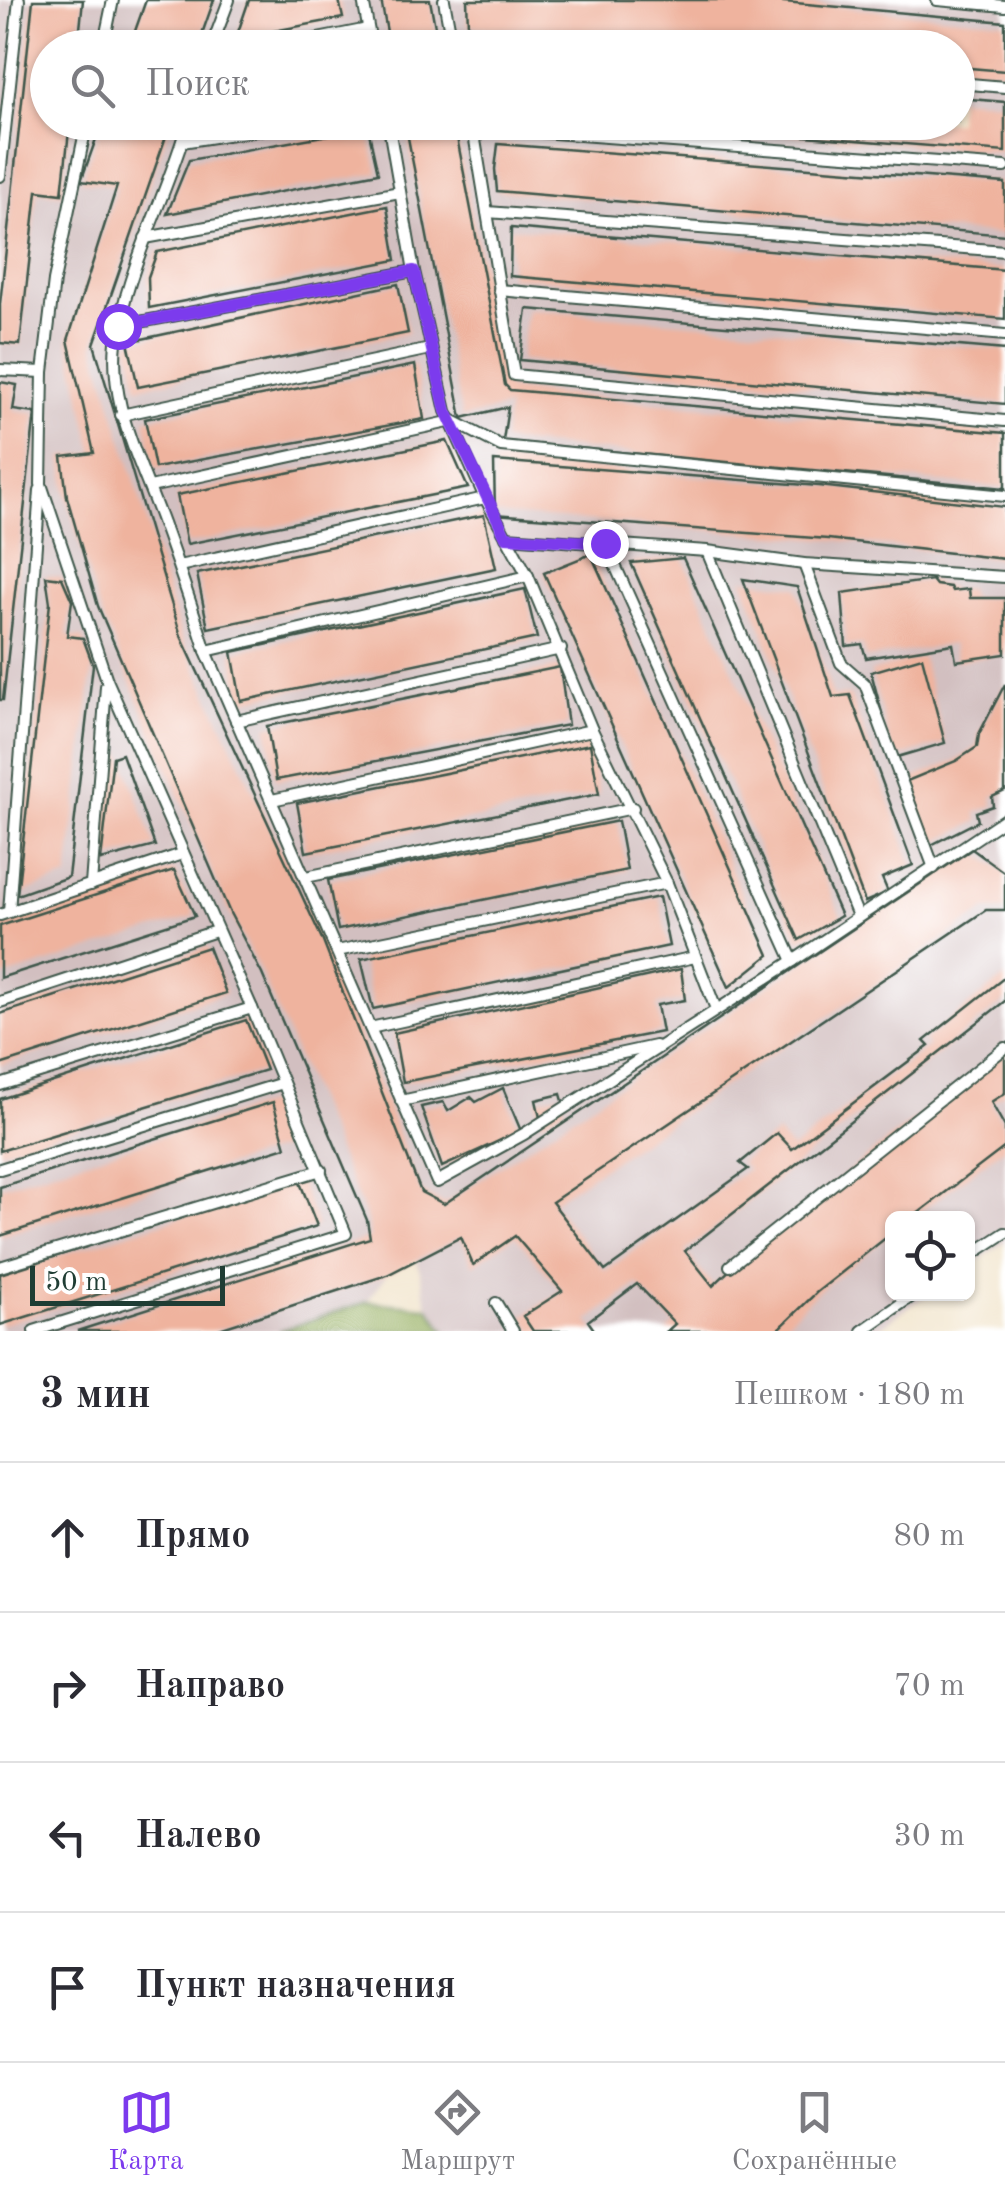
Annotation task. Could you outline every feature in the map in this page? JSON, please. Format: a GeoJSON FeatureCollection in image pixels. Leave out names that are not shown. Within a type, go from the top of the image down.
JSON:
{"type":"FeatureCollection","features":[{"type":"Feature","properties":{"kind":"lane"},"geometry":{"type":"LineString","coordinates":[[0,176],[19,0]]}},
{"type":"Feature","properties":{"kind":"lane"},"geometry":{"type":"LineString","coordinates":[[107,30],[114,0]]}},
{"type":"Feature","properties":{"kind":"lane"},"geometry":{"type":"LineString","coordinates":[[217,30],[229,0]]}},
{"type":"Feature","properties":{"kind":"lane"},"geometry":{"type":"LineString","coordinates":[[363,0],[368,30]]}},
{"type":"Feature","properties":{"kind":"lane"},"geometry":{"type":"LineString","coordinates":[[444,0],[449,30]]}},
{"type":"Feature","properties":{"kind":"lane"},"geometry":{"type":"LineString","coordinates":[[937,0],[1005,6]]}},
{"type":"Feature","properties":{"kind":"lane"},"geometry":{"type":"LineString","coordinates":[[975,84],[1005,86]]}},
{"type":"Feature","properties":{"kind":"lane"},"geometry":{"type":"LineString","coordinates":[[83,140],[54,282],[43,372],[41,484],[4,913],[182,854]]}},
{"type":"Feature","properties":{"kind":"lane"},"geometry":{"type":"LineString","coordinates":[[195,140],[182,142],[118,326],[116,373],[121,415],[179,566],[206,651],[437,1182],[524,1134],[665,1044],[1005,818]]}},
{"type":"Feature","properties":{"kind":"lane"},"geometry":{"type":"LineString","coordinates":[[391,140],[414,271],[446,411],[484,498],[528,576],[592,730],[667,883],[716,1009]]}},
{"type":"Feature","properties":{"kind":"lane"},"geometry":{"type":"LineString","coordinates":[[475,140],[514,375],[1005,421]]}},
{"type":"Feature","properties":{"kind":"lane"},"geometry":{"type":"LineString","coordinates":[[662,140],[1005,167]]}},
{"type":"Feature","properties":{"kind":"lane"},"geometry":{"type":"LineString","coordinates":[[146,238],[400,192]]}},
{"type":"Feature","properties":{"kind":"lane"},"geometry":{"type":"LineString","coordinates":[[487,212],[1005,251]]}},
{"type":"Feature","properties":{"kind":"lane"},"geometry":{"type":"LineString","coordinates":[[118,326],[414,271]]}},
{"type":"Feature","properties":{"kind":"lane"},"geometry":{"type":"LineString","coordinates":[[499,290],[1005,334]]}},
{"type":"Feature","properties":{"kind":"lane"},"geometry":{"type":"LineString","coordinates":[[121,415],[430,349]]}},
{"type":"Feature","properties":{"kind":"lane"},"geometry":{"type":"LineString","coordinates":[[0,370],[43,372]]}},
{"type":"Feature","properties":{"kind":"lane"},"geometry":{"type":"LineString","coordinates":[[150,487],[453,421],[500,446],[1005,496]]}},
{"type":"Feature","properties":{"kind":"lane"},"geometry":{"type":"LineString","coordinates":[[34,1331],[346,1234],[252,1008],[107,680],[41,484]]}},
{"type":"Feature","properties":{"kind":"lane"},"geometry":{"type":"LineString","coordinates":[[179,566],[484,498]]}},
{"type":"Feature","properties":{"kind":"lane"},"geometry":{"type":"LineString","coordinates":[[506,537],[707,551],[804,564],[1005,576]]}},
{"type":"Feature","properties":{"kind":"lane"},"geometry":{"type":"LineString","coordinates":[[605,543],[793,961]]}},
{"type":"Feature","properties":{"kind":"lane"},"geometry":{"type":"LineString","coordinates":[[707,551],[858,916]]}},
{"type":"Feature","properties":{"kind":"lane"},"geometry":{"type":"LineString","coordinates":[[804,564],[842,663],[865,684],[934,868]]}},
{"type":"Feature","properties":{"kind":"lane"},"geometry":{"type":"LineString","coordinates":[[206,651],[528,576]]}},
{"type":"Feature","properties":{"kind":"lane"},"geometry":{"type":"LineString","coordinates":[[236,721],[561,649]]}},
{"type":"Feature","properties":{"kind":"lane"},"geometry":{"type":"LineString","coordinates":[[91,885],[107,680]]}},
{"type":"Feature","properties":{"kind":"lane"},"geometry":{"type":"LineString","coordinates":[[272,800],[592,730]]}},
{"type":"Feature","properties":{"kind":"lane"},"geometry":{"type":"LineString","coordinates":[[306,877],[633,808]]}},
{"type":"Feature","properties":{"kind":"lane"},"geometry":{"type":"LineString","coordinates":[[336,951],[667,883]]}},
{"type":"Feature","properties":{"kind":"lane"},"geometry":{"type":"LineString","coordinates":[[0,1002],[216,931]]}},
{"type":"Feature","properties":{"kind":"lane"},"geometry":{"type":"LineString","coordinates":[[370,1028],[695,957]]}},
{"type":"Feature","properties":{"kind":"lane"},"geometry":{"type":"LineString","coordinates":[[0,1085],[252,1008]]}},
{"type":"Feature","properties":{"kind":"lane"},"geometry":{"type":"LineString","coordinates":[[402,1101],[665,1044]]}},
{"type":"Feature","properties":{"kind":"lane"},"geometry":{"type":"LineString","coordinates":[[730,1266],[1005,1048]]}},
{"type":"Feature","properties":{"kind":"lane"},"geometry":{"type":"LineString","coordinates":[[0,1169],[283,1083]]}},
{"type":"Feature","properties":{"kind":"lane"},"geometry":{"type":"LineString","coordinates":[[0,1266],[321,1170]]}},
{"type":"Feature","properties":{"kind":"lane"},"geometry":{"type":"LineString","coordinates":[[975,1252],[1005,1233]]}},
{"type":"Feature","properties":{"kind":"lane"},"geometry":{"type":"LineString","coordinates":[[862,1331],[905,1301]]}},
{"type":"Feature","properties":{"kind":"lane"},"geometry":{"type":"LineString","coordinates":[[496,1303],[513,1331]]}},
{"type":"Feature","properties":{"kind":"shaded area"},"geometry":{"type":"Polygon","coordinates":[[[0,0],[1005,0],[1005,1242],[975,1263],[975,1211],[885,1211],[885,1301],[919,1301],[874,1331],[446,1331],[428,1307],[417,1260],[387,1275],[367,1302],[279,1331],[0,1331],[0,0]]]}},
{"type":"Feature","properties":{"kind":"green space"},"geometry":{"type":"Polygon","coordinates":[[[367,1302],[428,1307],[446,1331],[279,1331],[367,1302]]]}},
{"type":"Feature","properties":{"kind":"building"},"geometry":{"type":"Polygon","coordinates":[[[33,0],[83,0],[80,30],[30,30],[30,140],[68,140],[62,194],[37,191],[20,345],[0,343],[0,304],[33,0]]]}},
{"type":"Feature","properties":{"kind":"building"},"geometry":{"type":"Polygon","coordinates":[[[146,0],[214,0],[203,30],[135,30],[146,0]]]}},
{"type":"Feature","properties":{"kind":"building"},"geometry":{"type":"Polygon","coordinates":[[[249,0],[339,0],[343,18],[279,30],[239,30],[249,0]]]}},
{"type":"Feature","properties":{"kind":"building"},"geometry":{"type":"Polygon","coordinates":[[[381,0],[430,0],[436,30],[387,30],[381,0]]]}},
{"type":"Feature","properties":{"kind":"building"},"geometry":{"type":"Polygon","coordinates":[[[467,0],[762,0],[1005,22],[1005,71],[975,68],[975,30],[514,30],[468,26],[467,0]]]}},
{"type":"Feature","properties":{"kind":"building"},"geometry":{"type":"Polygon","coordinates":[[[975,99],[1005,102],[1005,152],[855,140],[975,140],[975,99]]]}},
{"type":"Feature","properties":{"kind":"building"},"geometry":{"type":"Polygon","coordinates":[[[96,140],[165,140],[94,344],[181,636],[322,939],[421,1192],[444,1204],[972,849],[1005,873],[1005,910],[986,910],[552,1202],[605,1271],[748,1169],[740,1163],[777,1133],[792,1149],[929,1046],[924,1041],[1005,977],[1005,1001],[685,1251],[713,1286],[761,1240],[1005,1049],[1005,1093],[991,1102],[1005,1127],[1005,1147],[921,1211],[885,1211],[885,1239],[817,1292],[777,1331],[667,1331],[675,1324],[637,1284],[588,1321],[595,1331],[533,1331],[523,1316],[562,1291],[515,1236],[473,1265],[461,1237],[387,1275],[213,1331],[77,1331],[370,1238],[367,1220],[262,974],[230,913],[98,606],[67,497],[62,457],[94,453],[68,340],[117,186],[81,181],[96,140]]]}},
{"type":"Feature","properties":{"kind":"building"},"geometry":{"type":"Polygon","coordinates":[[[301,140],[371,140],[378,173],[167,214],[189,160],[301,140]]]}},
{"type":"Feature","properties":{"kind":"building"},"geometry":{"type":"Polygon","coordinates":[[[408,140],[457,140],[505,385],[510,390],[1005,433],[1005,488],[503,441],[508,407],[462,418],[408,140]]]}},
{"type":"Feature","properties":{"kind":"building"},"geometry":{"type":"Polygon","coordinates":[[[498,144],[1005,183],[1005,235],[497,191],[498,144]]]}},
{"type":"Feature","properties":{"kind":"building"},"geometry":{"type":"Polygon","coordinates":[[[387,206],[396,260],[149,308],[148,277],[157,252],[387,206]]]}},
{"type":"Feature","properties":{"kind":"building"},"geometry":{"type":"Polygon","coordinates":[[[511,228],[1005,270],[1005,319],[510,276],[511,228]]]}},
{"type":"Feature","properties":{"kind":"building"},"geometry":{"type":"Polygon","coordinates":[[[398,284],[408,333],[138,387],[128,342],[398,284]]]}},
{"type":"Feature","properties":{"kind":"building"},"geometry":{"type":"Polygon","coordinates":[[[527,309],[1005,350],[1005,404],[520,360],[527,309]]]}},
{"type":"Feature","properties":{"kind":"building"},"geometry":{"type":"Polygon","coordinates":[[[415,365],[424,419],[155,468],[145,419],[415,365]]]}},
{"type":"Feature","properties":{"kind":"building"},"geometry":{"type":"Polygon","coordinates":[[[0,382],[17,385],[13,410],[35,413],[3,700],[0,700],[0,382]]]}},
{"type":"Feature","properties":{"kind":"building"},"geometry":{"type":"Polygon","coordinates":[[[447,441],[468,488],[187,544],[177,495],[447,441]]]}},
{"type":"Feature","properties":{"kind":"building"},"geometry":{"type":"Polygon","coordinates":[[[494,461],[819,486],[1005,507],[1005,559],[828,539],[495,514],[494,461]]]}},
{"type":"Feature","properties":{"kind":"building"},"geometry":{"type":"Polygon","coordinates":[[[484,515],[496,568],[208,628],[197,574],[484,515]]]}},
{"type":"Feature","properties":{"kind":"building"},"geometry":{"type":"Polygon","coordinates":[[[591,554],[769,955],[729,987],[544,573],[591,554]]]}},
{"type":"Feature","properties":{"kind":"building"},"geometry":{"type":"Polygon","coordinates":[[[683,558],[841,916],[799,940],[631,563],[683,558]]]}},
{"type":"Feature","properties":{"kind":"building"},"geometry":{"type":"Polygon","coordinates":[[[46,576],[62,578],[72,601],[67,636],[83,638],[93,665],[68,877],[17,895],[50,603],[46,576]]]}},
{"type":"Feature","properties":{"kind":"building"},"geometry":{"type":"Polygon","coordinates":[[[743,579],[797,587],[833,697],[850,695],[913,865],[882,878],[888,892],[865,902],[743,579]]]}},
{"type":"Feature","properties":{"kind":"building"},"geometry":{"type":"Polygon","coordinates":[[[932,580],[952,591],[969,589],[970,598],[1005,598],[1005,654],[956,661],[953,644],[866,658],[862,644],[846,646],[842,593],[932,580]]]}},
{"type":"Feature","properties":{"kind":"building"},"geometry":{"type":"Polygon","coordinates":[[[525,589],[537,638],[241,701],[232,652],[525,589]]]}},
{"type":"Feature","properties":{"kind":"building"},"geometry":{"type":"Polygon","coordinates":[[[922,657],[945,743],[894,758],[871,672],[922,657]]]}},
{"type":"Feature","properties":{"kind":"building"},"geometry":{"type":"Polygon","coordinates":[[[560,667],[568,725],[276,780],[267,726],[560,667]]]}},
{"type":"Feature","properties":{"kind":"building"},"geometry":{"type":"Polygon","coordinates":[[[1005,684],[1005,791],[992,797],[993,806],[976,812],[978,821],[931,845],[907,781],[956,761],[977,747],[979,734],[1005,684]]]}},
{"type":"Feature","properties":{"kind":"building"},"geometry":{"type":"Polygon","coordinates":[[[590,744],[599,794],[306,852],[297,803],[590,744]]]}},
{"type":"Feature","properties":{"kind":"building"},"geometry":{"type":"Polygon","coordinates":[[[122,754],[155,846],[101,860],[113,757],[122,754]]]}},
{"type":"Feature","properties":{"kind":"building"},"geometry":{"type":"Polygon","coordinates":[[[618,821],[627,870],[338,930],[328,880],[618,821]]]}},
{"type":"Feature","properties":{"kind":"building"},"geometry":{"type":"Polygon","coordinates":[[[174,870],[195,916],[0,978],[0,926],[174,870]]]}},
{"type":"Feature","properties":{"kind":"building"},"geometry":{"type":"Polygon","coordinates":[[[659,897],[669,946],[373,1009],[361,959],[659,897]]]}},
{"type":"Feature","properties":{"kind":"building"},"geometry":{"type":"Polygon","coordinates":[[[208,947],[226,993],[0,1065],[0,1014],[208,947]]]}},
{"type":"Feature","properties":{"kind":"building"},"geometry":{"type":"Polygon","coordinates":[[[681,969],[685,1000],[657,1005],[662,1032],[403,1082],[394,1033],[681,969]]]}},
{"type":"Feature","properties":{"kind":"building"},"geometry":{"type":"Polygon","coordinates":[[[246,1020],[266,1070],[0,1151],[0,1099],[246,1020]]]}},
{"type":"Feature","properties":{"kind":"building"},"geometry":{"type":"Polygon","coordinates":[[[503,1088],[521,1131],[442,1167],[421,1107],[443,1102],[448,1111],[471,1097],[476,1102],[503,1088]]]}},
{"type":"Feature","properties":{"kind":"building"},"geometry":{"type":"Polygon","coordinates":[[[561,1094],[565,1108],[541,1122],[536,1100],[561,1094]]]}},
{"type":"Feature","properties":{"kind":"building"},"geometry":{"type":"Polygon","coordinates":[[[273,1102],[286,1147],[0,1236],[0,1187],[273,1102]]]}},
{"type":"Feature","properties":{"kind":"building"},"geometry":{"type":"Polygon","coordinates":[[[299,1180],[317,1226],[0,1325],[0,1274],[299,1180]]]}},
{"type":"Feature","properties":{"kind":"route"},"geometry":{"type":"LineString","coordinates":[[118,326],[414,271],[446,411],[484,498],[506,537],[605,543]]}}]}
